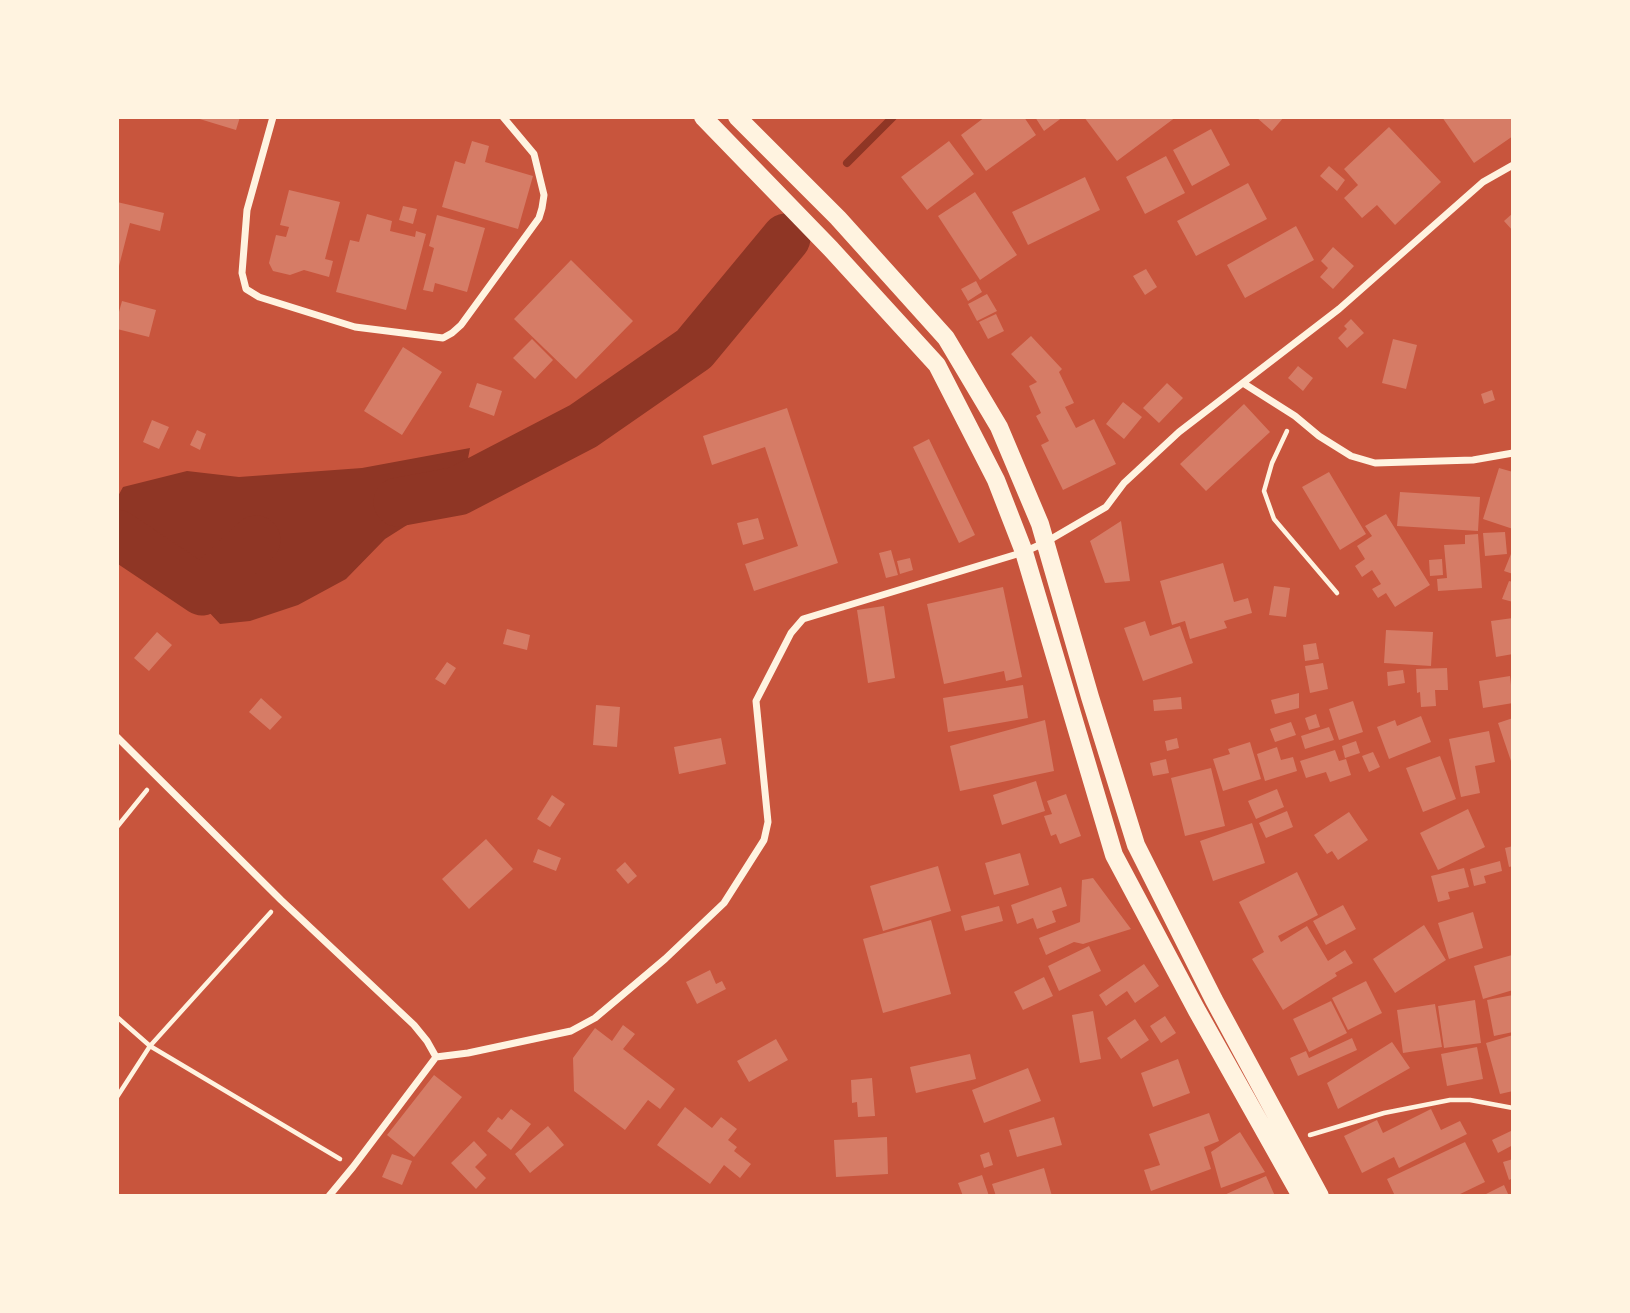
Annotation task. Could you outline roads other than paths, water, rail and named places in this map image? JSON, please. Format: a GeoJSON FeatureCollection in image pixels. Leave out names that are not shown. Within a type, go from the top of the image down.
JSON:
{"type":"FeatureCollection","features":[{"type":"Feature","properties":{"kind":"main road"},"geometry":{"type":"LineString","coordinates":[[703,117],[831,249],[937,365],[996,480],[1024,552],[1114,855],[1196,1009],[1301,1196]]}},
{"type":"Feature","properties":{"kind":"main road"},"geometry":{"type":"LineString","coordinates":[[737,117],[838,218],[946,338],[999,427],[1025,485],[1046,542],[1136,845],[1214,1000],[1320,1196]]}},
{"type":"Feature","properties":{"kind":"street"},"geometry":{"type":"LineString","coordinates":[[273,117],[247,210],[242,273],[246,289],[259,297],[355,327],[443,338],[461,325],[539,218],[542,208],[544,195],[534,154],[503,117]]}},
{"type":"Feature","properties":{"kind":"street"},"geometry":{"type":"LineString","coordinates":[[328,1196],[436,1057],[571,1031],[595,1018],[665,959],[724,903],[764,840],[768,822],[756,701],[791,633],[803,620],[1024,552],[1106,507],[1124,483],[1179,432],[1339,309],[1483,182],[1513,165]]}},
{"type":"Feature","properties":{"kind":"street"},"geometry":{"type":"LineString","coordinates":[[1243,383],[1351,456],[1375,463],[1473,460],[1513,453]]}},
{"type":"Feature","properties":{"kind":"street"},"geometry":{"type":"LineString","coordinates":[[117,737],[281,900],[414,1025],[436,1057]]}},
{"type":"Feature","properties":{"kind":"waterway"},"geometry":{"type":"LineString","coordinates":[[847,163],[893,117]]}},
{"type":"Feature","properties":{"kind":"waterway"},"geometry":{"type":"LineString","coordinates":[[398,502],[458,491],[583,426],[694,349],[786,238]]}},
{"type":"Feature","properties":{"kind":"waterway"},"geometry":{"type":"LineString","coordinates":[[117,534],[202,591],[256,540]]}}]}
